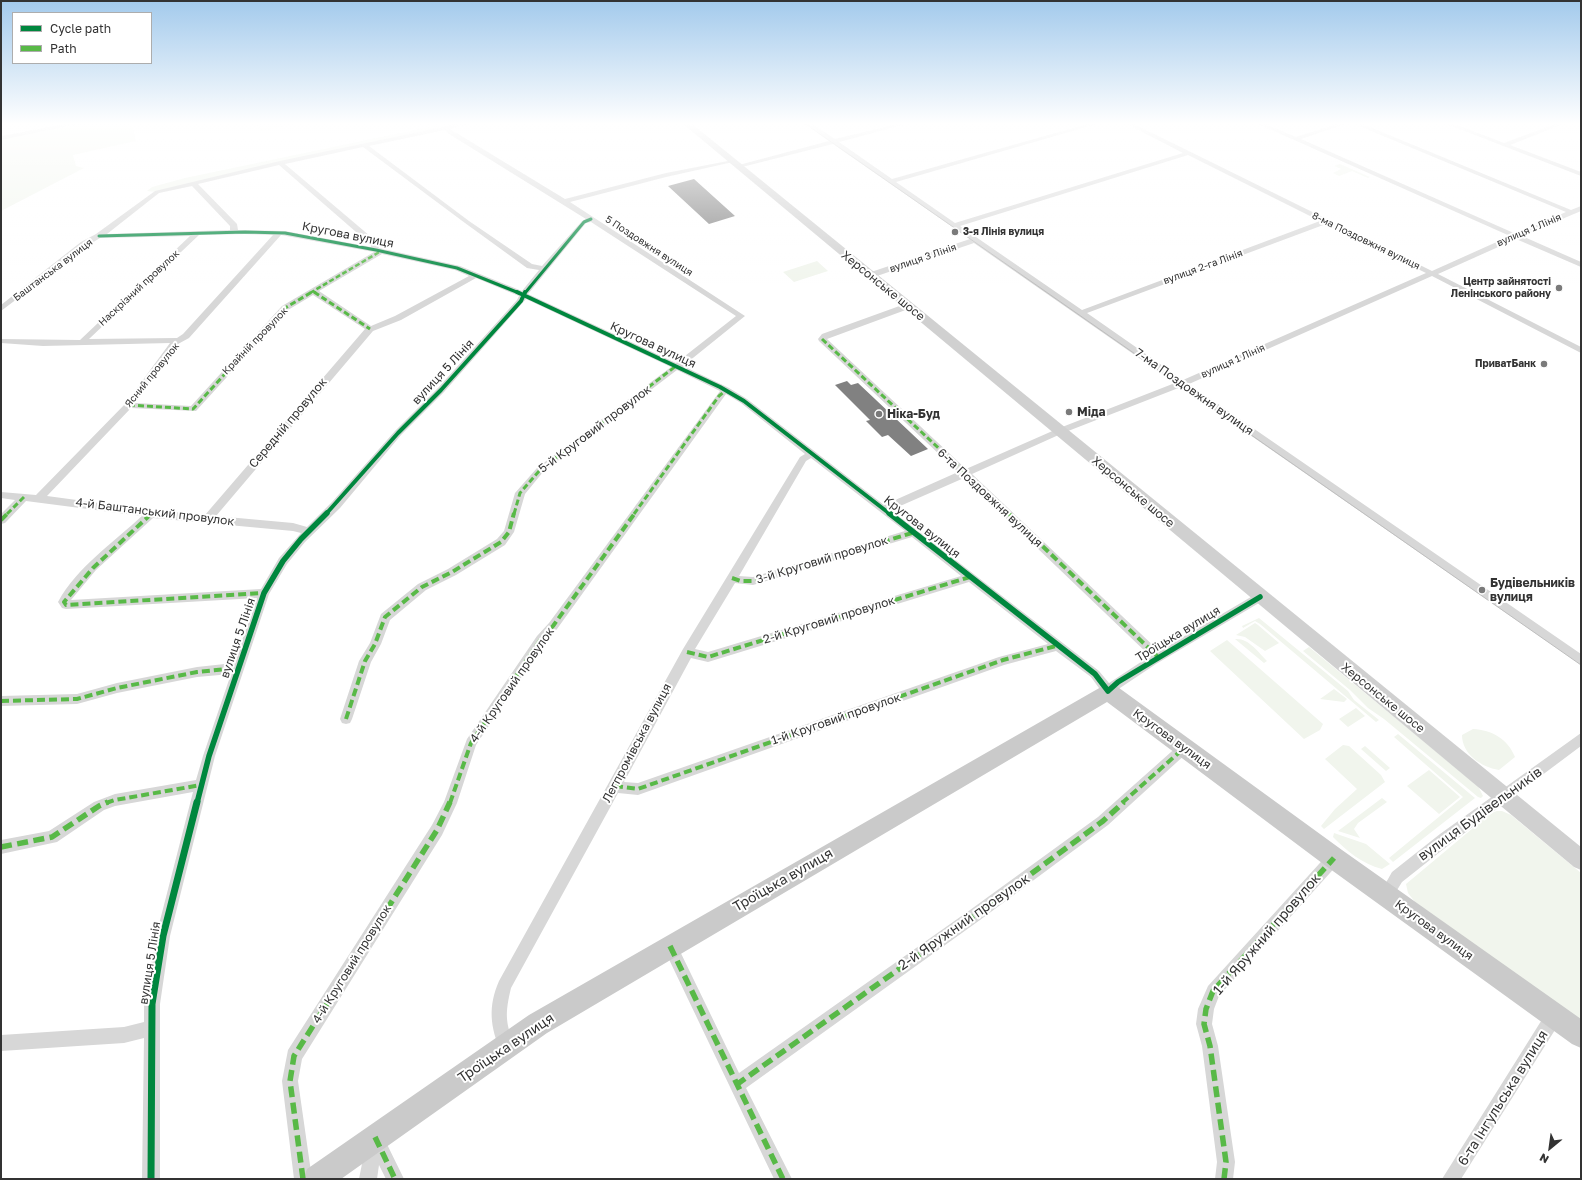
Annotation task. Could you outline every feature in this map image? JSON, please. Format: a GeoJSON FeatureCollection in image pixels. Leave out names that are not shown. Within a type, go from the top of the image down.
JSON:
{"type":"FeatureCollection","features":[{"type":"Feature","properties":{"kind":"main road","name":"Херсонське шосе"},"geometry":{"type":"LineString","coordinates":[[752,178],[1581,860]]}},
{"type":"Feature","properties":{"kind":"main road","name":"Кругова вулиця"},"geometry":{"type":"LineString","coordinates":[[1108,691],[1334,858],[1581,1036]]}},
{"type":"Feature","properties":{"kind":"main road","name":"Троїцька вулиця"},"geometry":{"type":"LineString","coordinates":[[317,1179],[538,1024],[1108,691]]}},
{"type":"Feature","properties":{"kind":"street","name":"Баштанська вулиця"},"geometry":{"type":"LineString","coordinates":[[1,309],[84,244],[99,236],[150,197],[164,190],[216,178]]}},
{"type":"Feature","properties":{"kind":"street"},"geometry":{"type":"LineString","coordinates":[[297,178],[374,244],[379,251]]}},
{"type":"Feature","properties":{"kind":"street"},"geometry":{"type":"LineString","coordinates":[[408,178],[467,222],[530,266],[545,269]]}},
{"type":"Feature","properties":{"kind":"street","name":"5 Поздовжня вулиця"},"geometry":{"type":"LineString","coordinates":[[526,178],[741,316]]}},
{"type":"Feature","properties":{"kind":"street"},"geometry":{"type":"LineString","coordinates":[[564,201],[654,178]]}},
{"type":"Feature","properties":{"kind":"street","name":"7-ма Поздовжня вулиця"},"geometry":{"type":"LineString","coordinates":[[887,178],[1181,384],[1581,660]]}},
{"type":"Feature","properties":{"kind":"street"},"geometry":{"type":"LineString","coordinates":[[891,181],[901,178]]}},
{"type":"Feature","properties":{"kind":"street","name":"вулиця 3 Лінія"},"geometry":{"type":"LineString","coordinates":[[955,225],[1107,178]]}},
{"type":"Feature","properties":{"kind":"street","name":"8-ма Поздовжня вулиця"},"geometry":{"type":"LineString","coordinates":[[1239,178],[1431,273],[1581,350]]}},
{"type":"Feature","properties":{"kind":"street"},"geometry":{"type":"LineString","coordinates":[[1384,178],[1581,265]]}},
{"type":"Feature","properties":{"kind":"street"},"geometry":{"type":"LineString","coordinates":[[1489,178],[1571,212]]}},
{"type":"Feature","properties":{"kind":"street"},"geometry":{"type":"LineString","coordinates":[[193,183],[234,226],[234,232]]}},
{"type":"Feature","properties":{"kind":"street","name":"вулиця 1 Лінія"},"geometry":{"type":"LineString","coordinates":[[882,510],[1060,431],[1181,384],[1581,208]]}},
{"type":"Feature","properties":{"kind":"street","name":"вулиця 5 Лінія"},"geometry":{"type":"LineString","coordinates":[[151,1179],[152,1004],[163,936],[201,785],[264,592],[283,561],[309,531],[336,505],[398,433],[457,372],[521,301],[526,290],[584,222],[591,219]]}},
{"type":"Feature","properties":{"kind":"street","name":"вулиця 2-га Лінія"},"geometry":{"type":"LineString","coordinates":[[1080,313],[1326,221]]}},
{"type":"Feature","properties":{"kind":"street","name":"Кругова вулиця"},"geometry":{"type":"LineString","coordinates":[[99,236],[234,232],[279,233],[379,251],[457,268],[524,296],[676,366],[726,390],[744,401],[1056,646],[1095,674],[1108,691]]}},
{"type":"Feature","properties":{"kind":"street","name":"Ясний провулок"},"geometry":{"type":"LineString","coordinates":[[39,498],[129,404],[175,342],[186,336],[279,233]]}},
{"type":"Feature","properties":{"kind":"street","name":"Наскрізний провулок"},"geometry":{"type":"LineString","coordinates":[[82,342],[196,234]]}},
{"type":"Feature","properties":{"kind":"street","name":"вулиця 3 Лінія"},"geometry":{"type":"LineString","coordinates":[[871,275],[975,240]]}},
{"type":"Feature","properties":{"kind":"street","name":"Крайній провулок"},"geometry":{"type":"LineString","coordinates":[[129,404],[193,409],[273,319],[285,308],[379,251]]}},
{"type":"Feature","properties":{"kind":"street","name":"Середній провулок"},"geometry":{"type":"LineString","coordinates":[[208,519],[370,329],[398,318],[476,275]]}},
{"type":"Feature","properties":{"kind":"street"},"geometry":{"type":"LineString","coordinates":[[313,291],[370,329]]}},
{"type":"Feature","properties":{"kind":"street","name":"6-та Поздовжня вулиця"},"geometry":{"type":"LineString","coordinates":[[908,306],[825,336],[822,339],[963,474],[1075,576],[1158,657]]}},
{"type":"Feature","properties":{"kind":"street","name":"5-й Круговий провулок"},"geometry":{"type":"LineString","coordinates":[[346,719],[365,661],[375,644],[385,617],[422,587],[473,560],[501,542],[509,532],[520,493],[540,470],[637,398],[741,316]]}},
{"type":"Feature","properties":{"kind":"street","name":"Наскрізний провулок"},"geometry":{"type":"LineString","coordinates":[[1,340],[42,343],[180,340]]}},
{"type":"Feature","properties":{"kind":"street","name":"4-й Круговий провулок"},"geometry":{"type":"LineString","coordinates":[[303,1179],[290,1081],[294,1056],[437,830],[450,802],[471,743],[542,638],[553,626],[595,569],[719,396],[726,390]]}},
{"type":"Feature","properties":{"kind":"street","name":"Легпромівська вулиця"},"geometry":{"type":"LineString","coordinates":[[507,1046],[499,1031],[498,1010],[504,986],[688,652],[803,459],[812,454]]}},
{"type":"Feature","properties":{"kind":"street","name":"4-й Баштанський провулок"},"geometry":{"type":"LineString","coordinates":[[1,495],[39,498],[151,514],[293,527],[309,531]]}},
{"type":"Feature","properties":{"kind":"street"},"geometry":{"type":"LineString","coordinates":[[1,520],[24,497]]}},
{"type":"Feature","properties":{"kind":"street"},"geometry":{"type":"LineString","coordinates":[[151,514],[81,580],[68,595],[64,602],[66,605],[264,592]]}},
{"type":"Feature","properties":{"kind":"street","name":"3-й Круговий провулок"},"geometry":{"type":"LineString","coordinates":[[732,578],[741,581],[752,581],[912,533]]}},
{"type":"Feature","properties":{"kind":"street","name":"2-й Круговий провулок"},"geometry":{"type":"LineString","coordinates":[[688,652],[708,657],[970,577]]}},
{"type":"Feature","properties":{"kind":"street","name":"Троїцька вулиця"},"geometry":{"type":"LineString","coordinates":[[1108,691],[1118,682],[1158,657],[1260,597]]}},
{"type":"Feature","properties":{"kind":"street","name":"1-й Круговий провулок"},"geometry":{"type":"LineString","coordinates":[[615,786],[628,790],[638,789],[1003,660],[1056,646]]}},
{"type":"Feature","properties":{"kind":"street"},"geometry":{"type":"LineString","coordinates":[[1,701],[78,699],[118,688],[198,672],[238,668]]}},
{"type":"Feature","properties":{"kind":"street","name":"вулиця Будівельників"},"geometry":{"type":"LineString","coordinates":[[1386,895],[1397,878],[1488,806],[1503,797],[1581,739]]}},
{"type":"Feature","properties":{"kind":"street","name":"2-й Яружний провулок"},"geometry":{"type":"LineString","coordinates":[[736,1085],[975,916],[1103,821],[1184,748]]}},
{"type":"Feature","properties":{"kind":"street"},"geometry":{"type":"LineString","coordinates":[[1,847],[52,837],[99,806],[115,800],[201,785]]}},
{"type":"Feature","properties":{"kind":"street","name":"1-й Яружний провулок"},"geometry":{"type":"LineString","coordinates":[[1224,1179],[1226,1162],[1210,1046],[1204,1024],[1206,1009],[1213,991],[1334,858]]}},
{"type":"Feature","properties":{"kind":"street"},"geometry":{"type":"LineString","coordinates":[[670,946],[736,1085],[783,1179]]}},
{"type":"Feature","properties":{"kind":"street","name":"6-та Інгульська вулиця"},"geometry":{"type":"LineString","coordinates":[[1451,1179],[1554,1016]]}},
{"type":"Feature","properties":{"kind":"street"},"geometry":{"type":"LineString","coordinates":[[1,1043],[124,1035],[152,1028]]}},
{"type":"Feature","properties":{"kind":"street"},"geometry":{"type":"LineString","coordinates":[[368,1179],[375,1137]]}},
{"type":"Feature","properties":{"kind":"street"},"geometry":{"type":"LineString","coordinates":[[375,1137],[394,1179]]}},
{"type":"Feature","properties":{"kind":"shaded area"},"geometry":{"type":"Polygon","coordinates":[[[1,178],[65,178],[1,211],[1,178]]]}},
{"type":"Feature","properties":{"kind":"shaded area"},"geometry":{"type":"Polygon","coordinates":[[[185,178],[215,178],[156,192],[147,191],[152,187],[185,178]]]}},
{"type":"Feature","properties":{"kind":"shaded area"},"geometry":{"type":"Polygon","coordinates":[[[817,261],[828,271],[794,282],[783,272],[817,261]]]}},
{"type":"Feature","properties":{"kind":"shaded area"},"geometry":{"type":"Polygon","coordinates":[[[1259,618],[1348,691],[1354,700],[1379,720],[1376,722],[1260,624],[1255,621],[1243,628],[1242,626],[1259,618]]]}},
{"type":"Feature","properties":{"kind":"shaded area"},"geometry":{"type":"Polygon","coordinates":[[[1255,623],[1279,643],[1265,651],[1245,637],[1236,635],[1255,623]]]}},
{"type":"Feature","properties":{"kind":"shaded area"},"geometry":{"type":"Polygon","coordinates":[[[1235,639],[1240,639],[1249,643],[1267,661],[1264,663],[1235,639]]]}},
{"type":"Feature","properties":{"kind":"shaded area"},"geometry":{"type":"Polygon","coordinates":[[[1227,640],[1323,724],[1320,730],[1304,739],[1210,651],[1227,640]]]}},
{"type":"Feature","properties":{"kind":"shaded area"},"geometry":{"type":"Polygon","coordinates":[[[1309,647],[1478,786],[1483,796],[1481,798],[1478,797],[1384,719],[1368,708],[1350,690],[1303,651],[1309,647]]]}},
{"type":"Feature","properties":{"kind":"shaded area"},"geometry":{"type":"Polygon","coordinates":[[[1334,689],[1347,699],[1344,702],[1320,699],[1334,689]]]}},
{"type":"Feature","properties":{"kind":"shaded area"},"geometry":{"type":"Polygon","coordinates":[[[1356,708],[1365,716],[1348,727],[1339,719],[1356,708]]]}},
{"type":"Feature","properties":{"kind":"shaded area"},"geometry":{"type":"Polygon","coordinates":[[[1473,729],[1487,731],[1504,740],[1515,757],[1499,770],[1479,763],[1469,754],[1463,742],[1462,735],[1473,729]]]}},
{"type":"Feature","properties":{"kind":"shaded area"},"geometry":{"type":"Polygon","coordinates":[[[1398,734],[1475,798],[1393,862],[1389,858],[1463,797],[1394,737],[1398,734]]]}},
{"type":"Feature","properties":{"kind":"shaded area"},"geometry":{"type":"Polygon","coordinates":[[[1343,745],[1349,746],[1381,775],[1385,782],[1324,829],[1321,826],[1335,809],[1357,789],[1325,759],[1343,745]]]}},
{"type":"Feature","properties":{"kind":"shaded area"},"geometry":{"type":"Polygon","coordinates":[[[1365,746],[1390,768],[1386,771],[1361,749],[1365,746]]]}},
{"type":"Feature","properties":{"kind":"shaded area"},"geometry":{"type":"Polygon","coordinates":[[[1429,770],[1460,797],[1439,814],[1407,786],[1429,770]]]}},
{"type":"Feature","properties":{"kind":"shaded area"},"geometry":{"type":"Polygon","coordinates":[[[1382,798],[1387,802],[1358,823],[1354,829],[1360,838],[1338,831],[1382,798]]]}},
{"type":"Feature","properties":{"kind":"shaded area"},"geometry":{"type":"Polygon","coordinates":[[[1502,811],[1511,815],[1581,873],[1581,1021],[1415,902],[1408,893],[1406,884],[1491,813],[1502,811]]]}},
{"type":"Feature","properties":{"kind":"shaded area"},"geometry":{"type":"Polygon","coordinates":[[[1334,833],[1366,844],[1390,864],[1382,869],[1368,864],[1349,852],[1333,837],[1334,833]]]}},
{"type":"Feature","properties":{"kind":"building"},"geometry":{"type":"Polygon","coordinates":[[[694,179],[735,216],[709,224],[668,186],[694,179]]]}},
{"type":"Feature","properties":{"kind":"building","name":"Ніка-Буд"},"geometry":{"type":"Polygon","coordinates":[[[847,381],[851,385],[858,383],[928,449],[911,456],[888,435],[882,437],[866,421],[870,420],[835,385],[847,381]]]}},
{"type":"Feature","properties":{"kind":"tram line"},"geometry":{"type":"LineString","coordinates":[[883,178],[1581,665]]}},
{"type":"Feature","properties":{"kind":"marked path"},"geometry":{"type":"LineString","coordinates":[[129,405],[193,409],[285,308],[381,251]]}},
{"type":"Feature","properties":{"kind":"marked path"},"geometry":{"type":"LineString","coordinates":[[313,291],[370,329]]}},
{"type":"Feature","properties":{"kind":"marked path"},"geometry":{"type":"LineString","coordinates":[[822,339],[1033,537],[1158,657]]}},
{"type":"Feature","properties":{"kind":"marked path"},"geometry":{"type":"LineString","coordinates":[[346,719],[365,661],[375,644],[385,617],[422,587],[452,572],[501,542],[509,532],[520,493],[540,470],[676,366]]}},
{"type":"Feature","properties":{"kind":"marked path"},"geometry":{"type":"LineString","coordinates":[[303,1179],[290,1081],[294,1056],[437,830],[450,803],[471,743],[541,639],[553,626],[595,569],[719,396],[726,390]]}},
{"type":"Feature","properties":{"kind":"marked path"},"geometry":{"type":"LineString","coordinates":[[1,520],[24,497]]}},
{"type":"Feature","properties":{"kind":"marked path"},"geometry":{"type":"LineString","coordinates":[[151,514],[104,556],[82,579],[64,602],[66,605],[264,593]]}},
{"type":"Feature","properties":{"kind":"marked path"},"geometry":{"type":"LineString","coordinates":[[732,578],[741,581],[753,581],[912,533]]}},
{"type":"Feature","properties":{"kind":"marked path"},"geometry":{"type":"LineString","coordinates":[[687,652],[708,657],[970,577]]}},
{"type":"Feature","properties":{"kind":"marked path"},"geometry":{"type":"LineString","coordinates":[[615,786],[628,789],[638,789],[1003,660],[1056,646]]}},
{"type":"Feature","properties":{"kind":"marked path"},"geometry":{"type":"LineString","coordinates":[[1,701],[77,699],[117,688],[197,672],[238,668]]}},
{"type":"Feature","properties":{"kind":"marked path"},"geometry":{"type":"LineString","coordinates":[[736,1085],[975,915],[1103,821],[1184,748]]}},
{"type":"Feature","properties":{"kind":"marked path"},"geometry":{"type":"LineString","coordinates":[[1,847],[52,837],[99,806],[115,800],[201,785]]}},
{"type":"Feature","properties":{"kind":"marked path"},"geometry":{"type":"LineString","coordinates":[[1224,1179],[1226,1162],[1210,1046],[1204,1024],[1206,1009],[1213,991],[1334,858]]}},
{"type":"Feature","properties":{"kind":"marked path"},"geometry":{"type":"LineString","coordinates":[[670,946],[736,1085],[783,1179]]}},
{"type":"Feature","properties":{"kind":"marked path"},"geometry":{"type":"LineString","coordinates":[[375,1137],[395,1179]]}},
{"type":"Feature","properties":{"kind":"cycle path"},"geometry":{"type":"LineString","coordinates":[[151,1179],[152,1004],[163,936],[209,756],[264,593],[283,561],[301,539],[336,505],[398,433],[441,390],[521,301],[526,290],[584,222],[591,219]]}},
{"type":"Feature","properties":{"kind":"cycle path"},"geometry":{"type":"LineString","coordinates":[[99,236],[245,232],[285,233],[376,250],[457,268],[515,291],[720,387],[744,401],[1095,674],[1108,691],[1118,682],[1260,597]]}},
{"type":"Feature","properties":{"kind":"place","name":"3-я Лінія вулиця"},"geometry":{"type":"Point","coordinates":[955,232]}},
{"type":"Feature","properties":{"kind":"place","name":"Центр зайнятості Ленінського району"},"geometry":{"type":"Point","coordinates":[1559,288]}},
{"type":"Feature","properties":{"kind":"place","name":"ПриватБанк"},"geometry":{"type":"Point","coordinates":[1544,364]}},
{"type":"Feature","properties":{"kind":"place","name":"Міда"},"geometry":{"type":"Point","coordinates":[1069,412]}},
{"type":"Feature","properties":{"kind":"place","name":"Ніка-Буд"},"geometry":{"type":"Point","coordinates":[879,414]}},
{"type":"Feature","properties":{"kind":"place","name":"Будівельників вулиця"},"geometry":{"type":"Point","coordinates":[1482,590]}}]}
